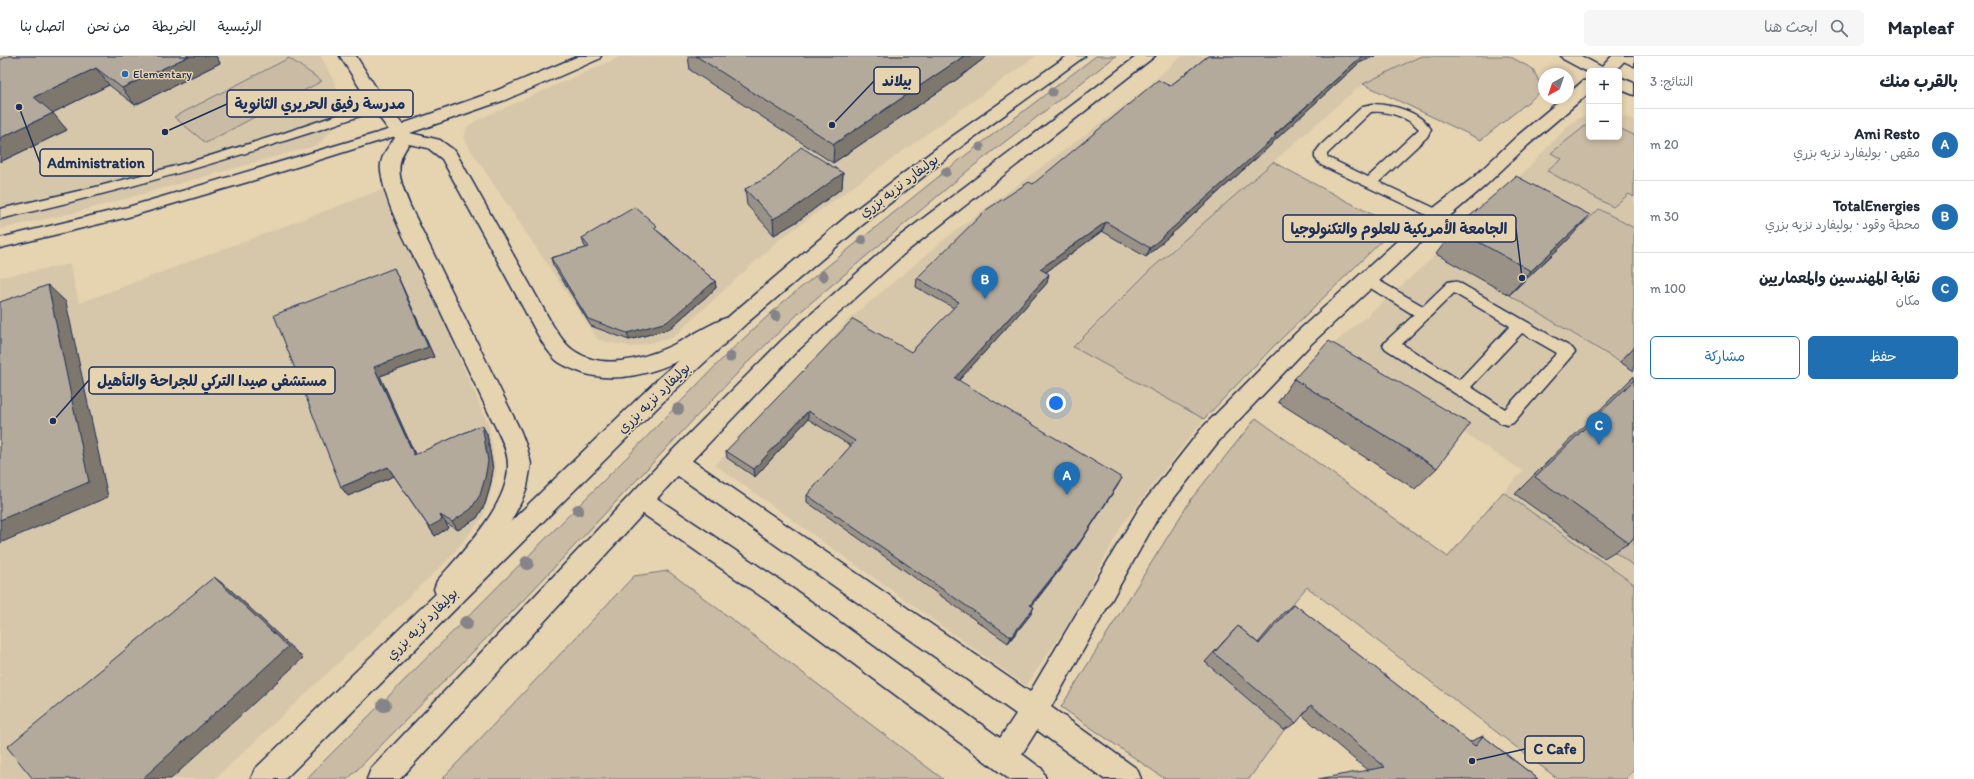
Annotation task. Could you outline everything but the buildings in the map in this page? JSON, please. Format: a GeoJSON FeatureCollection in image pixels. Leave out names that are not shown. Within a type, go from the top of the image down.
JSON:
{"type":"FeatureCollection","features":[{"type":"Feature","properties":{"kind":"main road"},"geometry":{"type":"LineString","coordinates":[[348,56],[379,105],[401,135],[433,142],[445,150],[471,195],[512,275],[547,331],[559,348],[570,359],[595,368],[606,369],[644,364],[688,348],[741,317]]}},
{"type":"Feature","properties":{"kind":"main road"},"geometry":{"type":"LineString","coordinates":[[404,642],[489,534],[504,511],[514,491],[520,470],[516,450],[507,429],[475,359],[406,220],[390,170],[391,157],[401,135],[500,96],[593,56]]}},
{"type":"Feature","properties":{"kind":"main road","name":"بوليفارد نزيه بزري"},"geometry":{"type":"LineString","coordinates":[[265,779],[667,384],[741,317],[854,221],[956,142],[1077,56]]}},
{"type":"Feature","properties":{"kind":"main road"},"geometry":{"type":"LineString","coordinates":[[381,779],[676,462],[788,347],[899,247],[1147,56]]}},
{"type":"Feature","properties":{"kind":"main road"},"geometry":{"type":"LineString","coordinates":[[1569,56],[1592,68]]}},
{"type":"Feature","properties":{"kind":"main road"},"geometry":{"type":"LineString","coordinates":[[1609,68],[1621,56]]}},
{"type":"Feature","properties":{"kind":"main road"},"geometry":{"type":"LineString","coordinates":[[1625,56],[1634,61]]}},
{"type":"Feature","properties":{"kind":"main road"},"geometry":{"type":"LineString","coordinates":[[1622,84],[1634,90]]}},
{"type":"Feature","properties":{"kind":"main road"},"geometry":{"type":"LineString","coordinates":[[1003,758],[1034,711],[1148,514],[1210,434],[1304,338],[1438,216],[1479,182],[1522,141],[1586,88]]}},
{"type":"Feature","properties":{"kind":"main road"},"geometry":{"type":"LineString","coordinates":[[676,462],[1034,711],[1127,779]]}},
{"type":"Feature","properties":{"kind":"main road"},"geometry":{"type":"LineString","coordinates":[[641,500],[803,611],[1032,779]]}},
{"type":"Feature","properties":{"kind":"lane"},"geometry":{"type":"LineString","coordinates":[[0,214],[105,189],[238,153],[379,105]]}},
{"type":"Feature","properties":{"kind":"lane"},"geometry":{"type":"LineString","coordinates":[[1370,182],[1423,134],[1425,129],[1424,125],[1395,111],[1373,107],[1367,109],[1321,154],[1321,158],[1326,162],[1438,216]]}},
{"type":"Feature","properties":{"kind":"lane"},"geometry":{"type":"LineString","coordinates":[[0,243],[128,212],[401,135]]}},
{"type":"Feature","properties":{"kind":"lane"},"geometry":{"type":"LineString","coordinates":[[1369,280],[1424,314]]}},
{"type":"Feature","properties":{"kind":"lane"},"geometry":{"type":"LineString","coordinates":[[1453,286],[1520,325],[1566,352],[1507,418],[1391,345],[1453,286]]}},
{"type":"Feature","properties":{"kind":"lane"},"geometry":{"type":"LineString","coordinates":[[1460,389],[1520,325]]}},
{"type":"Feature","properties":{"kind":"shaded area"},"geometry":{"type":"Polygon","coordinates":[[[0,56],[321,56],[349,111],[318,145],[74,213],[0,229],[0,56]]]}},
{"type":"Feature","properties":{"kind":"shaded area"},"geometry":{"type":"Polygon","coordinates":[[[622,56],[1036,56],[780,239],[672,338],[632,347],[598,340],[464,140],[467,127],[477,120],[622,56]]]}},
{"type":"Feature","properties":{"kind":"shaded area"},"geometry":{"type":"Polygon","coordinates":[[[1096,56],[1116,56],[971,168],[800,312],[747,363],[513,611],[348,779],[306,779],[629,455],[729,352],[783,302],[958,161],[1096,56]]]}},
{"type":"Feature","properties":{"kind":"shaded area"},"geometry":{"type":"Polygon","coordinates":[[[1182,56],[1421,56],[1356,89],[1150,270],[1074,346],[1204,419],[1122,525],[1077,611],[1026,686],[715,465],[772,409],[847,321],[951,234],[1128,103],[1182,56]]]}},
{"type":"Feature","properties":{"kind":"shaded area"},"geometry":{"type":"Polygon","coordinates":[[[1421,56],[1509,56],[1533,69],[1538,80],[1538,94],[1481,140],[1363,84],[1421,56]]]}},
{"type":"Feature","properties":{"kind":"shaded area"},"geometry":{"type":"Polygon","coordinates":[[[289,58],[322,81],[206,143],[174,117],[289,58]]]}},
{"type":"Feature","properties":{"kind":"shaded area"},"geometry":{"type":"Polygon","coordinates":[[[1586,116],[1586,140],[1622,140],[1622,117],[1634,119],[1634,584],[1503,492],[1523,471],[1330,347],[1383,302],[1496,201],[1569,125],[1581,117],[1586,116]]]}},
{"type":"Feature","properties":{"kind":"shaded area"},"geometry":{"type":"Polygon","coordinates":[[[1586,125],[1586,140],[1622,140],[1622,129],[1634,135],[1634,197],[1629,194],[1613,207],[1547,171],[1562,159],[1551,153],[1586,125]]]}},
{"type":"Feature","properties":{"kind":"shaded area"},"geometry":{"type":"Polygon","coordinates":[[[1273,162],[1396,227],[1273,347],[1204,419],[1073,347],[1150,270],[1273,162]]]}},
{"type":"Feature","properties":{"kind":"shaded area"},"geometry":{"type":"Polygon","coordinates":[[[386,188],[489,426],[496,472],[483,517],[449,559],[215,779],[0,779],[0,277],[70,264],[79,303],[386,188]]]}},
{"type":"Feature","properties":{"kind":"shaded area"},"geometry":{"type":"Polygon","coordinates":[[[1599,209],[1634,228],[1634,347],[1620,362],[1509,295],[1599,209]]]}},
{"type":"Feature","properties":{"kind":"shaded area"},"geometry":{"type":"Polygon","coordinates":[[[1256,418],[1448,557],[1503,492],[1634,584],[1634,770],[1626,779],[1558,779],[1307,587],[1249,653],[1284,730],[1249,779],[1165,779],[1061,707],[1192,498],[1256,418]]]}},
{"type":"Feature","properties":{"kind":"shaded area"},"geometry":{"type":"Polygon","coordinates":[[[1634,526],[1634,566],[1612,550],[1634,526]]]}},
{"type":"Feature","properties":{"kind":"shaded area"},"geometry":{"type":"Polygon","coordinates":[[[668,571],[943,779],[442,779],[634,576],[668,571]]]}},
{"type":"Feature","properties":{"kind":"place","name":"Elementary"},"geometry":{"type":"Point","coordinates":[125,74]}},
{"type":"Feature","properties":{"kind":"place","name":"Administration"},"geometry":{"type":"Point","coordinates":[19,107]}},
{"type":"Feature","properties":{"kind":"place","name":"بيلاند"},"geometry":{"type":"Point","coordinates":[832,125]}},
{"type":"Feature","properties":{"kind":"place","name":"مدرسة رفيق الحريري الثانوية"},"geometry":{"type":"Point","coordinates":[165,132]}},
{"type":"Feature","properties":{"kind":"place","name":"الجامعة الأمريكية للعلوم والتكنولوجيا"},"geometry":{"type":"Point","coordinates":[1522,278]}},
{"type":"Feature","properties":{"kind":"place","name":"TotalEnergies"},"geometry":{"type":"Point","coordinates":[985,299]}},
{"type":"Feature","properties":{"kind":"place","name":"مستشفى صيدا التركي للجراحة والتأهيل"},"geometry":{"type":"Point","coordinates":[53,421]}},
{"type":"Feature","properties":{"kind":"place","name":"نقابة المهندسين والمعماريين"},"geometry":{"type":"Point","coordinates":[1599,445]}},
{"type":"Feature","properties":{"kind":"place","name":"Ami Resto"},"geometry":{"type":"Point","coordinates":[1067,495]}},
{"type":"Feature","properties":{"kind":"place","name":"C Cafe"},"geometry":{"type":"Point","coordinates":[1472,761]}}]}
